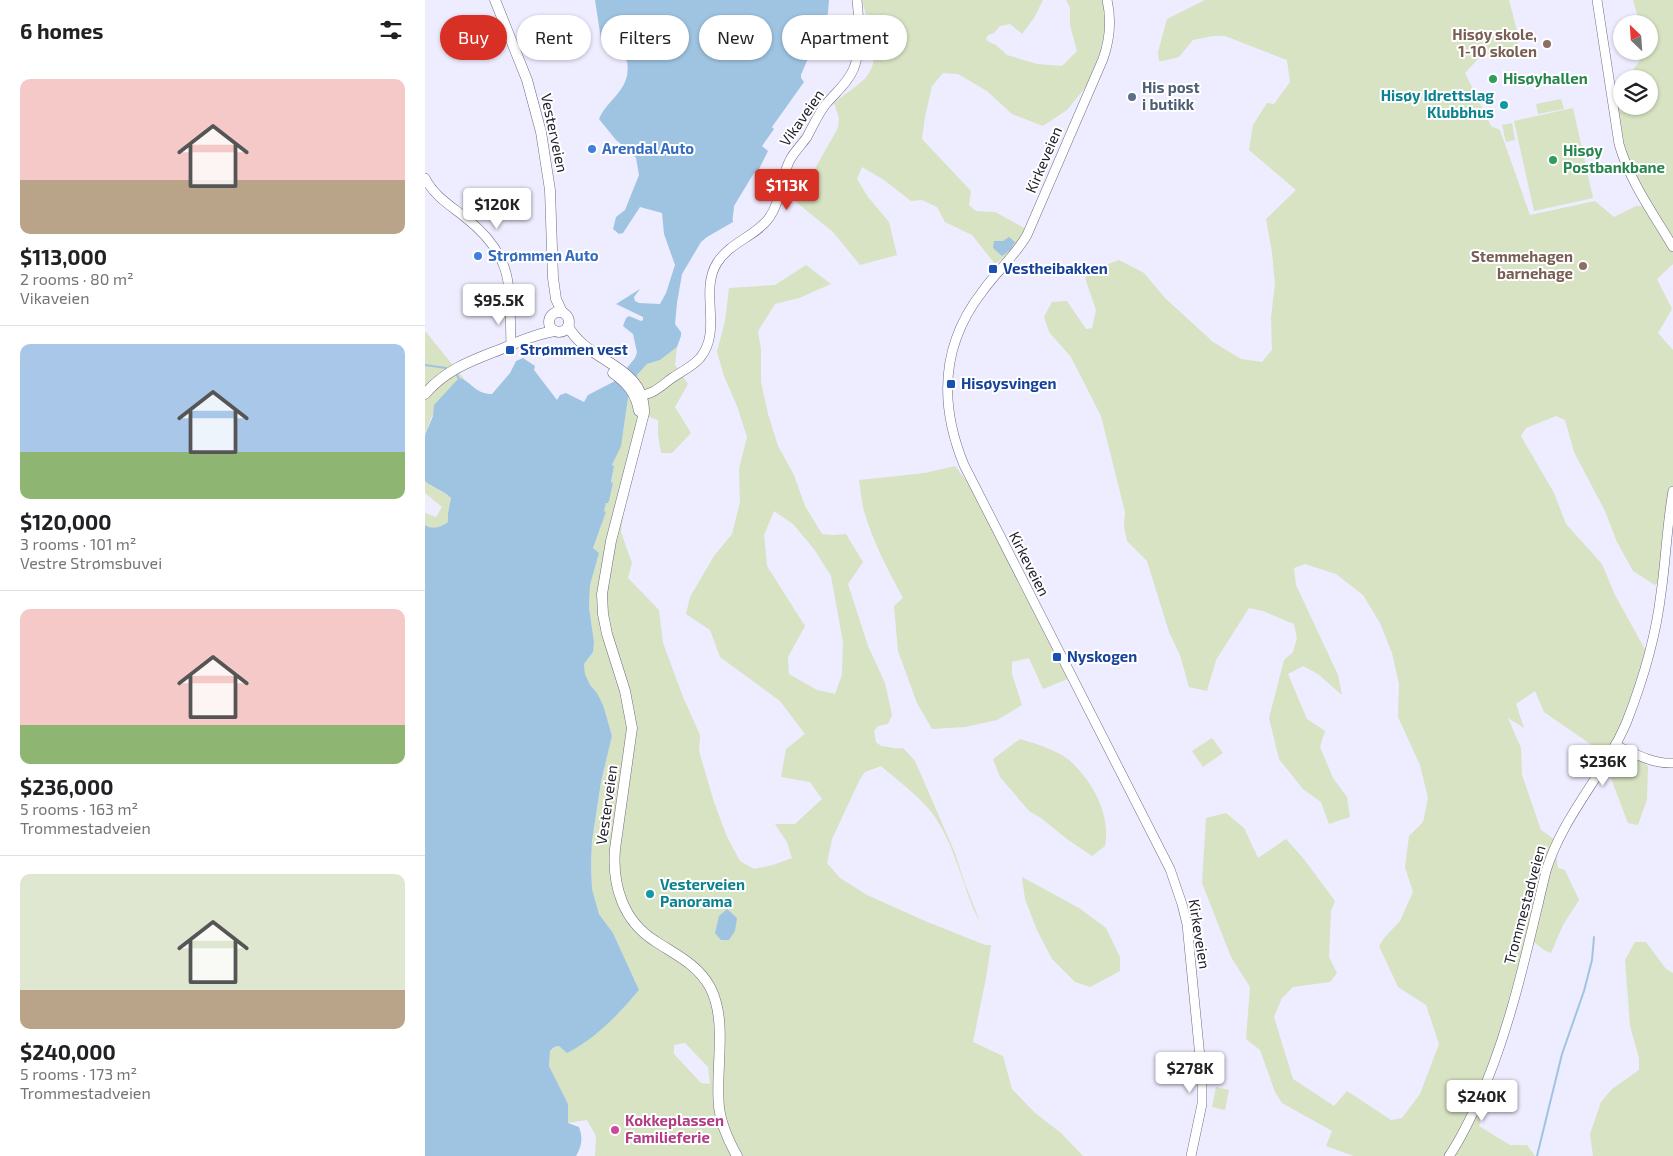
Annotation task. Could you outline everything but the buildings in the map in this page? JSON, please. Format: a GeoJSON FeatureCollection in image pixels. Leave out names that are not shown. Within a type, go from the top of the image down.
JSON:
{"type":"FeatureCollection","features":[{"type":"Feature","properties":{"kind":"main road","name":"Vesterveien"},"geometry":{"type":"LineString","coordinates":[[495,0],[527,80],[541,132],[550,190],[554,316]]}},
{"type":"Feature","properties":{"kind":"main road","name":"Vikaveien"},"geometry":{"type":"LineString","coordinates":[[637,391],[655,392],[696,361],[706,348],[710,335],[711,282],[717,262],[729,249],[769,218],[776,206],[781,182],[791,158],[805,140],[823,108],[851,74],[856,60],[859,40],[857,0]]}},
{"type":"Feature","properties":{"kind":"main road","name":"Kirkeveien"},"geometry":{"type":"LineString","coordinates":[[1107,0],[1111,25],[1103,60],[1027,235],[1013,256],[982,291],[964,319],[951,358],[947,404],[953,434],[963,465],[1169,870],[1179,894],[1187,924],[1202,1078],[1201,1104],[1191,1156]]}},
{"type":"Feature","properties":{"kind":"main road"},"geometry":{"type":"LineString","coordinates":[[1597,0],[1619,144],[1641,194],[1673,247]]}},
{"type":"Feature","properties":{"kind":"main road"},"geometry":{"type":"LineString","coordinates":[[425,178],[441,200],[484,233],[494,245],[507,274],[511,310],[519,341]]}},
{"type":"Feature","properties":{"kind":"main road"},"geometry":{"type":"LineString","coordinates":[[425,394],[449,372],[519,341],[561,329],[568,319],[554,316],[519,341]]}},
{"type":"Feature","properties":{"kind":"main road"},"geometry":{"type":"LineString","coordinates":[[554,316],[550,327],[561,329],[619,373],[637,391]]}},
{"type":"Feature","properties":{"kind":"main road","name":"Vesterveien"},"geometry":{"type":"LineString","coordinates":[[637,391],[644,413],[609,549],[602,594],[607,634],[627,698],[632,728],[615,856],[615,883],[625,909],[639,928],[654,941],[684,958],[698,970],[714,996],[719,1018],[719,1107],[725,1133],[737,1156]]}},
{"type":"Feature","properties":{"kind":"main road","name":"Trommestadveien"},"geometry":{"type":"LineString","coordinates":[[1449,1156],[1464,1132],[1491,1073],[1500,1047],[1554,847],[1565,825],[1615,745],[1631,710],[1652,642],[1661,594],[1673,491]]}},
{"type":"Feature","properties":{"kind":"main road"},"geometry":{"type":"LineString","coordinates":[[1615,745],[1659,762],[1673,762]]}},
{"type":"Feature","properties":{"kind":"green space"},"geometry":{"type":"Polygon","coordinates":[[[862,0],[1043,0],[1034,18],[1022,34],[1010,24],[1000,26],[994,33],[988,35],[986,39],[1007,55],[1037,64],[1062,66],[1077,51],[1070,25],[1070,8],[1066,0],[1103,0],[1106,22],[1101,49],[1088,84],[1067,110],[1043,126],[1012,114],[987,91],[958,74],[943,73],[932,86],[922,139],[971,191],[969,205],[976,211],[995,212],[1026,229],[1010,253],[995,264],[972,235],[945,222],[937,207],[922,200],[911,201],[884,180],[862,167],[857,179],[868,197],[889,222],[897,255],[860,265],[833,232],[796,202],[838,128],[839,118],[834,103],[867,76],[874,60],[907,60],[907,15],[866,15],[862,0]]]}},
{"type":"Feature","properties":{"kind":"green space"},"geometry":{"type":"Polygon","coordinates":[[[1205,0],[1509,0],[1517,31],[1518,47],[1505,57],[1494,52],[1478,59],[1465,73],[1491,126],[1500,130],[1530,215],[1595,201],[1614,217],[1636,206],[1644,206],[1644,191],[1629,161],[1618,115],[1658,115],[1658,70],[1633,70],[1640,60],[1658,60],[1658,15],[1637,15],[1633,0],[1673,0],[1673,264],[1657,279],[1672,309],[1658,333],[1673,350],[1673,506],[1662,578],[1655,585],[1633,571],[1617,542],[1605,511],[1574,452],[1565,420],[1556,416],[1526,428],[1521,436],[1554,493],[1566,524],[1602,564],[1615,595],[1647,653],[1619,741],[1622,750],[1648,766],[1647,799],[1638,825],[1628,823],[1607,768],[1602,769],[1604,762],[1599,750],[1544,712],[1535,691],[1516,704],[1524,728],[1508,718],[1521,748],[1522,775],[1541,830],[1558,842],[1556,855],[1558,868],[1565,870],[1579,900],[1563,925],[1551,953],[1534,942],[1513,1020],[1479,1126],[1510,1145],[1527,1145],[1535,1156],[1354,1156],[1326,1146],[1332,1131],[1282,1103],[1275,1092],[1260,1050],[1246,1039],[1250,987],[1231,957],[1202,883],[1206,818],[1226,813],[1244,828],[1258,858],[1286,839],[1303,858],[1335,901],[1331,911],[1329,957],[1337,973],[1330,982],[1293,987],[1282,998],[1274,1017],[1293,1079],[1334,1106],[1347,1091],[1391,1120],[1402,1118],[1420,1094],[1439,1044],[1426,1005],[1398,987],[1379,946],[1400,921],[1413,892],[1405,867],[1409,836],[1423,822],[1428,798],[1420,765],[1398,717],[1399,684],[1392,653],[1380,623],[1363,595],[1336,574],[1305,564],[1294,568],[1296,585],[1338,675],[1342,695],[1318,674],[1303,666],[1288,674],[1307,719],[1325,731],[1320,747],[1333,778],[1347,797],[1350,817],[1329,824],[1321,802],[1303,789],[1279,759],[1269,718],[1284,660],[1293,652],[1297,638],[1294,624],[1263,611],[1249,608],[1216,660],[1207,691],[1189,687],[1180,655],[1169,632],[1147,561],[1127,541],[1124,527],[1125,512],[1101,416],[1071,357],[1049,332],[1044,317],[1052,302],[1067,301],[1086,329],[1092,328],[1096,310],[1085,278],[1093,270],[1119,260],[1144,273],[1165,298],[1213,342],[1241,359],[1262,362],[1272,350],[1271,317],[1275,284],[1266,219],[1296,190],[1249,150],[1253,125],[1267,103],[1274,104],[1290,82],[1287,60],[1225,36],[1213,36],[1193,40],[1179,57],[1159,61],[1158,52],[1167,19],[1205,0]]]}},
{"type":"Feature","properties":{"kind":"green space"},"geometry":{"type":"Polygon","coordinates":[[[1561,99],[1564,109],[1538,114],[1536,104],[1561,99]]]}},
{"type":"Feature","properties":{"kind":"green space","name":"Hisøy Postbankbane"},"geometry":{"type":"Polygon","coordinates":[[[1573,108],[1593,198],[1534,211],[1514,121],[1573,108]]]}},
{"type":"Feature","properties":{"kind":"green space"},"geometry":{"type":"Polygon","coordinates":[[[1512,123],[1515,140],[1506,142],[1502,125],[1512,123]]]}},
{"type":"Feature","properties":{"kind":"green space"},"geometry":{"type":"Polygon","coordinates":[[[806,265],[831,284],[799,298],[775,304],[758,331],[761,350],[761,382],[768,414],[778,446],[794,475],[805,506],[822,534],[846,534],[863,562],[848,584],[868,646],[885,683],[892,715],[888,724],[878,726],[874,731],[876,742],[881,746],[903,748],[915,761],[955,853],[981,924],[972,906],[951,848],[935,817],[917,797],[881,766],[865,772],[860,779],[832,839],[827,863],[840,878],[867,895],[925,921],[985,945],[991,945],[973,1042],[1003,1056],[1012,1089],[1035,1113],[1061,1133],[1083,1156],[595,1156],[596,1136],[587,1120],[568,1123],[568,1104],[549,1066],[550,1051],[554,1047],[559,1046],[564,1050],[620,1012],[639,990],[613,933],[599,914],[592,889],[592,841],[601,782],[612,736],[597,693],[590,685],[585,674],[584,664],[593,652],[594,642],[589,607],[590,585],[599,553],[593,548],[606,512],[604,511],[613,483],[611,483],[614,466],[612,466],[623,433],[628,398],[637,375],[647,364],[660,360],[677,347],[675,365],[688,384],[675,407],[691,433],[672,453],[661,453],[658,420],[646,416],[625,499],[621,532],[632,563],[628,578],[659,610],[663,643],[683,697],[700,735],[699,751],[714,802],[727,837],[740,861],[754,869],[792,858],[787,842],[775,824],[795,824],[822,799],[810,782],[781,777],[786,749],[805,734],[780,701],[720,657],[710,630],[686,614],[690,597],[714,556],[732,534],[740,502],[739,469],[747,437],[717,352],[725,321],[729,288],[775,285],[806,265]],[[774,511],[764,535],[767,566],[805,626],[788,657],[789,674],[817,690],[835,694],[842,675],[843,642],[831,576],[814,549],[793,524],[774,511]],[[685,1043],[674,1045],[674,1054],[701,1083],[710,1084],[708,1067],[685,1043]]]}},
{"type":"Feature","properties":{"kind":"green space"},"geometry":{"type":"Polygon","coordinates":[[[425,331],[465,380],[461,378],[431,418],[425,435],[425,331]]]}},
{"type":"Feature","properties":{"kind":"green space"},"geometry":{"type":"Polygon","coordinates":[[[955,466],[975,492],[1070,678],[1043,689],[1029,658],[1012,662],[1012,674],[1022,705],[997,720],[965,727],[932,729],[917,703],[898,651],[894,606],[903,598],[872,534],[863,507],[859,480],[925,473],[955,466]]]}},
{"type":"Feature","properties":{"kind":"green space"},"geometry":{"type":"Polygon","coordinates":[[[425,481],[451,498],[448,522],[434,528],[425,525],[425,513],[436,517],[442,507],[425,493],[425,481]]]}},
{"type":"Feature","properties":{"kind":"green space"},"geometry":{"type":"Polygon","coordinates":[[[1212,738],[1223,753],[1203,767],[1192,751],[1212,738]]]}},
{"type":"Feature","properties":{"kind":"green space"},"geometry":{"type":"Polygon","coordinates":[[[1020,739],[1065,757],[1078,768],[1093,788],[1103,811],[1106,834],[1105,846],[1092,856],[1029,811],[1000,777],[993,759],[1020,739]]]}},
{"type":"Feature","properties":{"kind":"green space"},"geometry":{"type":"Polygon","coordinates":[[[1022,877],[1079,908],[1106,928],[1120,957],[1120,971],[1090,987],[1075,982],[1052,959],[1037,930],[1025,899],[1022,877]]]}},
{"type":"Feature","properties":{"kind":"green space"},"geometry":{"type":"Polygon","coordinates":[[[1635,942],[1646,942],[1666,969],[1673,973],[1673,1156],[1593,1156],[1590,1134],[1601,1102],[1612,1089],[1639,1070],[1639,1058],[1630,1026],[1625,960],[1635,942]]]}},
{"type":"Feature","properties":{"kind":"green space"},"geometry":{"type":"Polygon","coordinates":[[[1216,1087],[1229,1090],[1225,1110],[1212,1107],[1216,1087]]]}},
{"type":"Feature","properties":{"kind":"water"},"geometry":{"type":"Polygon","coordinates":[[[595,0],[829,0],[827,15],[782,15],[782,60],[807,60],[801,75],[804,82],[772,127],[774,129],[762,146],[768,151],[757,173],[754,173],[734,206],[733,222],[701,242],[682,274],[675,324],[681,332],[681,336],[677,347],[660,360],[647,364],[637,375],[628,398],[621,446],[612,465],[614,466],[611,482],[613,483],[609,501],[606,503],[604,511],[606,512],[593,548],[599,553],[590,585],[589,607],[594,642],[593,652],[584,664],[585,674],[603,705],[612,736],[601,782],[592,841],[592,889],[599,914],[613,933],[639,990],[615,1017],[587,1041],[567,1053],[559,1046],[554,1047],[550,1051],[549,1066],[568,1104],[568,1123],[579,1127],[580,1131],[580,1149],[576,1156],[425,1156],[425,525],[437,527],[448,522],[451,498],[425,481],[425,435],[433,416],[434,405],[457,380],[461,378],[478,391],[492,394],[510,373],[516,361],[523,358],[535,366],[534,370],[557,400],[560,395],[566,393],[584,402],[588,395],[617,380],[635,358],[637,352],[633,334],[623,326],[626,318],[629,316],[641,321],[643,317],[616,304],[640,289],[634,297],[635,301],[639,303],[660,304],[666,293],[675,265],[664,234],[662,213],[640,207],[623,233],[619,234],[613,229],[616,217],[625,210],[639,175],[636,158],[616,140],[599,119],[623,87],[628,71],[626,60],[689,60],[689,15],[601,15],[601,39],[595,0]]]}},
{"type":"Feature","properties":{"kind":"water"},"geometry":{"type":"Polygon","coordinates":[[[1009,237],[1015,242],[1010,250],[1002,256],[993,248],[994,241],[1003,241],[1009,237]]]}},
{"type":"Feature","properties":{"kind":"water"},"geometry":{"type":"Polygon","coordinates":[[[727,909],[737,918],[735,931],[729,940],[721,940],[715,933],[719,916],[727,909]]]}},
{"type":"Feature","properties":{"kind":"waterway"},"geometry":{"type":"LineString","coordinates":[[425,365],[446,368]]}},
{"type":"Feature","properties":{"kind":"waterway"},"geometry":{"type":"LineString","coordinates":[[457,375],[459,379]]}},
{"type":"Feature","properties":{"kind":"waterway"},"geometry":{"type":"LineString","coordinates":[[1537,1156],[1562,1054],[1584,991],[1592,960],[1594,937]]}},
{"type":"Feature","properties":{"kind":"place","name":"Hisøy skole, 1-10 skolen"},"geometry":{"type":"Point","coordinates":[1547,44]}},
{"type":"Feature","properties":{"kind":"place","name":"Hisøyhallen"},"geometry":{"type":"Point","coordinates":[1493,79]}},
{"type":"Feature","properties":{"kind":"place","name":"His post i butikk"},"geometry":{"type":"Point","coordinates":[1132,97]}},
{"type":"Feature","properties":{"kind":"place","name":"Hisøy Idrettslag Klubbhus"},"geometry":{"type":"Point","coordinates":[1504,105]}},
{"type":"Feature","properties":{"kind":"place","name":"Arendal Auto"},"geometry":{"type":"Point","coordinates":[592,149]}},
{"type":"Feature","properties":{"kind":"place","name":"Hisøy Postbankbane"},"geometry":{"type":"Point","coordinates":[1553,160]}},
{"type":"Feature","properties":{"kind":"place","name":"Strømmen Auto"},"geometry":{"type":"Point","coordinates":[478,256]}},
{"type":"Feature","properties":{"kind":"place","name":"Stemmehagen barnehage"},"geometry":{"type":"Point","coordinates":[1583,266]}},
{"type":"Feature","properties":{"kind":"place","name":"Vestheibakken"},"geometry":{"type":"Point","coordinates":[993,269]}},
{"type":"Feature","properties":{"kind":"place","name":"Strømmen vest"},"geometry":{"type":"Point","coordinates":[510,350]}},
{"type":"Feature","properties":{"kind":"place","name":"Hisøysvingen"},"geometry":{"type":"Point","coordinates":[951,384]}},
{"type":"Feature","properties":{"kind":"place","name":"Nyskogen"},"geometry":{"type":"Point","coordinates":[1057,657]}},
{"type":"Feature","properties":{"kind":"place","name":"Vesterveien Panorama"},"geometry":{"type":"Point","coordinates":[650,894]}},
{"type":"Feature","properties":{"kind":"place","name":"Kokkeplassen Familieferie"},"geometry":{"type":"Point","coordinates":[615,1130]}}]}
